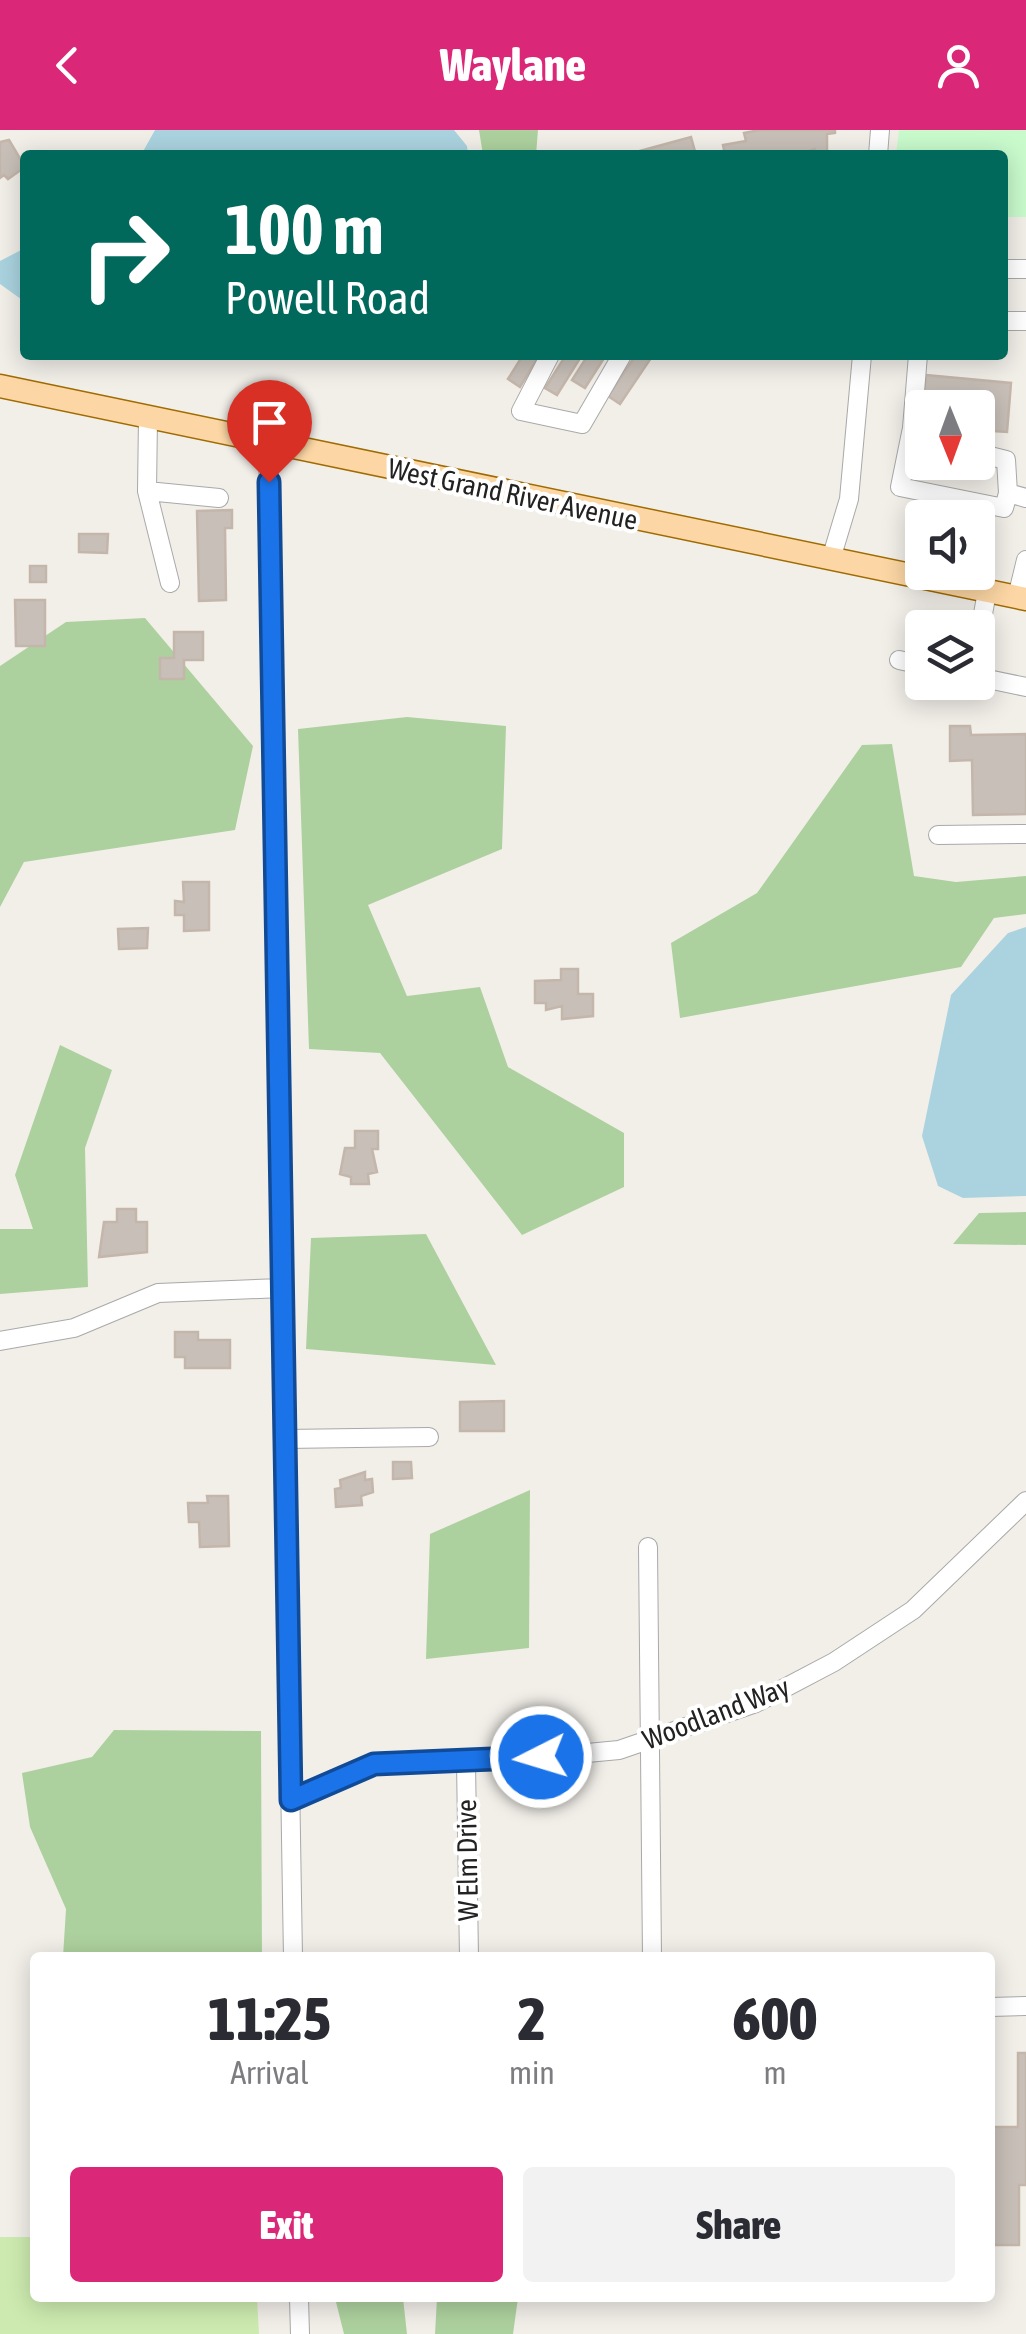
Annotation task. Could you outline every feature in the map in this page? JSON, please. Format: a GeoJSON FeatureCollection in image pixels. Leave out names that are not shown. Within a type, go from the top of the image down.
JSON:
{"type":"FeatureCollection","features":[{"type":"Feature","properties":{"kind":"main road","name":"West Grand River Avenue"},"geometry":{"type":"LineString","coordinates":[[0,386],[1022,598]]}},
{"type":"Feature","properties":{"kind":"street"},"geometry":{"type":"LineString","coordinates":[[547,360],[521,411],[582,424],[619,360]]}},
{"type":"Feature","properties":{"kind":"street"},"geometry":{"type":"LineString","coordinates":[[831,559],[849,499],[862,360]]}},
{"type":"Feature","properties":{"kind":"street"},"geometry":{"type":"LineString","coordinates":[[917,390],[918,360]]}},
{"type":"Feature","properties":{"kind":"street"},"geometry":{"type":"LineString","coordinates":[[148,418],[147,491],[170,583]]}},
{"type":"Feature","properties":{"kind":"street"},"geometry":{"type":"LineString","coordinates":[[268,444],[294,1952]]}},
{"type":"Feature","properties":{"kind":"street"},"geometry":{"type":"LineString","coordinates":[[905,472],[900,487],[1004,508],[1017,496],[1006,460],[995,457]]}},
{"type":"Feature","properties":{"kind":"street"},"geometry":{"type":"LineString","coordinates":[[147,491],[219,498]]}},
{"type":"Feature","properties":{"kind":"street"},"geometry":{"type":"LineString","coordinates":[[1022,598],[1026,560]]}},
{"type":"Feature","properties":{"kind":"street"},"geometry":{"type":"LineString","coordinates":[[984,610],[987,592]]}},
{"type":"Feature","properties":{"kind":"street"},"geometry":{"type":"LineString","coordinates":[[899,660],[905,661]]}},
{"type":"Feature","properties":{"kind":"street"},"geometry":{"type":"LineString","coordinates":[[995,681],[1026,687]]}},
{"type":"Feature","properties":{"kind":"street"},"geometry":{"type":"LineString","coordinates":[[938,836],[1026,834]]}},
{"type":"Feature","properties":{"kind":"street"},"geometry":{"type":"LineString","coordinates":[[0,1341],[74,1328],[158,1293],[282,1288]]}},
{"type":"Feature","properties":{"kind":"street"},"geometry":{"type":"LineString","coordinates":[[285,1439],[428,1437]]}},
{"type":"Feature","properties":{"kind":"street","name":"Woodland Way"},"geometry":{"type":"LineString","coordinates":[[291,1800],[374,1764],[466,1762],[619,1750],[756,1703],[834,1662],[913,1610],[1026,1501]]}},
{"type":"Feature","properties":{"kind":"street"},"geometry":{"type":"LineString","coordinates":[[648,1547],[652,1952]]}},
{"type":"Feature","properties":{"kind":"street","name":"W Elm Drive"},"geometry":{"type":"LineString","coordinates":[[466,1762],[469,1952]]}},
{"type":"Feature","properties":{"kind":"street"},"geometry":{"type":"LineString","coordinates":[[995,2007],[1026,2006]]}},
{"type":"Feature","properties":{"kind":"street"},"geometry":{"type":"LineString","coordinates":[[299,2302],[300,2334]]}},
{"type":"Feature","properties":{"kind":"green space"},"geometry":{"type":"Polygon","coordinates":[[[479,130],[538,130],[536,150],[482,150],[479,130]]]}},
{"type":"Feature","properties":{"kind":"green space"},"geometry":{"type":"Polygon","coordinates":[[[899,130],[1026,130],[1026,217],[1008,217],[1008,150],[897,150],[899,130]]]}},
{"type":"Feature","properties":{"kind":"green space"},"geometry":{"type":"Polygon","coordinates":[[[145,618],[253,746],[235,830],[24,862],[0,907],[0,666],[66,622],[145,618]]]}},
{"type":"Feature","properties":{"kind":"green space"},"geometry":{"type":"Polygon","coordinates":[[[407,717],[506,726],[502,849],[368,905],[407,996],[480,987],[508,1067],[624,1133],[624,1187],[522,1235],[380,1053],[309,1049],[298,729],[407,717]]]}},
{"type":"Feature","properties":{"kind":"green space"},"geometry":{"type":"Polygon","coordinates":[[[892,744],[914,876],[956,882],[1026,876],[1026,914],[994,918],[961,967],[680,1018],[671,943],[757,893],[862,745],[892,744]]]}},
{"type":"Feature","properties":{"kind":"green space"},"geometry":{"type":"Polygon","coordinates":[[[60,1045],[112,1070],[85,1148],[88,1287],[0,1294],[0,1229],[33,1229],[15,1175],[60,1045]]]}},
{"type":"Feature","properties":{"kind":"green space"},"geometry":{"type":"Polygon","coordinates":[[[1026,1212],[1026,1245],[953,1244],[979,1213],[1026,1212]]]}},
{"type":"Feature","properties":{"kind":"green space"},"geometry":{"type":"Polygon","coordinates":[[[426,1234],[496,1365],[306,1349],[311,1238],[426,1234]]]}},
{"type":"Feature","properties":{"kind":"green space"},"geometry":{"type":"Polygon","coordinates":[[[530,1490],[529,1648],[426,1659],[430,1534],[530,1490]]]}},
{"type":"Feature","properties":{"kind":"green space"},"geometry":{"type":"Polygon","coordinates":[[[114,1730],[261,1731],[262,1952],[63,1952],[66,1909],[30,1827],[22,1773],[92,1757],[114,1730]]]}},
{"type":"Feature","properties":{"kind":"green space"},"geometry":{"type":"Polygon","coordinates":[[[0,2237],[30,2237],[30,2302],[257,2302],[259,2334],[0,2334],[0,2237]]]}},
{"type":"Feature","properties":{"kind":"green space"},"geometry":{"type":"Polygon","coordinates":[[[336,2302],[403,2302],[407,2334],[344,2334],[336,2302]]]}},
{"type":"Feature","properties":{"kind":"green space"},"geometry":{"type":"Polygon","coordinates":[[[437,2302],[517,2302],[513,2334],[435,2334],[437,2302]]]}},
{"type":"Feature","properties":{"kind":"water"},"geometry":{"type":"Polygon","coordinates":[[[155,130],[454,130],[467,150],[144,150],[155,130]]]}},
{"type":"Feature","properties":{"kind":"water"},"geometry":{"type":"Polygon","coordinates":[[[20,251],[20,298],[0,284],[0,261],[20,251]]]}},
{"type":"Feature","properties":{"kind":"water"},"geometry":{"type":"Polygon","coordinates":[[[1026,927],[1026,1196],[963,1198],[938,1186],[922,1136],[951,995],[1008,933],[1026,927]]]}},
{"type":"Feature","properties":{"kind":"building"},"geometry":{"type":"Polygon","coordinates":[[[835,130],[827,134],[827,150],[724,150],[723,145],[746,141],[744,133],[835,130]]]}},
{"type":"Feature","properties":{"kind":"building"},"geometry":{"type":"Polygon","coordinates":[[[691,137],[695,150],[643,150],[691,137]]]}},
{"type":"Feature","properties":{"kind":"building"},"geometry":{"type":"Polygon","coordinates":[[[9,140],[20,159],[20,171],[8,179],[4,175],[0,178],[0,142],[9,140]]]}},
{"type":"Feature","properties":{"kind":"building"},"geometry":{"type":"Polygon","coordinates":[[[520,360],[536,360],[520,387],[508,379],[520,360]]]}},
{"type":"Feature","properties":{"kind":"building"},"geometry":{"type":"Polygon","coordinates":[[[563,360],[579,360],[557,395],[545,388],[563,360]]]}},
{"type":"Feature","properties":{"kind":"building"},"geometry":{"type":"Polygon","coordinates":[[[585,360],[603,360],[585,388],[572,380],[585,360]]]}},
{"type":"Feature","properties":{"kind":"building"},"geometry":{"type":"Polygon","coordinates":[[[633,360],[650,360],[620,404],[608,396],[633,360]]]}},
{"type":"Feature","properties":{"kind":"building"},"geometry":{"type":"Polygon","coordinates":[[[926,375],[1011,383],[1007,432],[995,431],[995,390],[925,390],[926,375]]]}},
{"type":"Feature","properties":{"kind":"building"},"geometry":{"type":"Polygon","coordinates":[[[232,510],[232,528],[225,528],[226,600],[199,601],[197,511],[232,510]]]}},
{"type":"Feature","properties":{"kind":"building"},"geometry":{"type":"Polygon","coordinates":[[[79,534],[108,534],[107,553],[79,552],[79,534]]]}},
{"type":"Feature","properties":{"kind":"building"},"geometry":{"type":"Polygon","coordinates":[[[30,566],[46,566],[46,582],[30,582],[30,566]]]}},
{"type":"Feature","properties":{"kind":"building"},"geometry":{"type":"Polygon","coordinates":[[[15,600],[45,600],[45,646],[16,646],[15,600]]]}},
{"type":"Feature","properties":{"kind":"building"},"geometry":{"type":"Polygon","coordinates":[[[174,632],[203,632],[203,660],[184,660],[184,679],[160,679],[160,658],[174,658],[174,632]]]}},
{"type":"Feature","properties":{"kind":"building"},"geometry":{"type":"Polygon","coordinates":[[[950,726],[970,726],[971,735],[1026,734],[1026,814],[973,815],[972,760],[950,761],[950,726]]]}},
{"type":"Feature","properties":{"kind":"building"},"geometry":{"type":"Polygon","coordinates":[[[183,882],[209,882],[209,930],[184,931],[184,915],[175,915],[175,901],[184,902],[183,882]]]}},
{"type":"Feature","properties":{"kind":"building"},"geometry":{"type":"Polygon","coordinates":[[[148,928],[147,948],[119,949],[118,929],[148,928]]]}},
{"type":"Feature","properties":{"kind":"building"},"geometry":{"type":"Polygon","coordinates":[[[561,969],[578,969],[578,994],[593,994],[593,1016],[562,1019],[562,1006],[546,1010],[546,1003],[535,1003],[535,981],[561,980],[561,969]]]}},
{"type":"Feature","properties":{"kind":"building"},"geometry":{"type":"Polygon","coordinates":[[[355,1131],[378,1131],[378,1149],[372,1149],[377,1172],[368,1174],[369,1184],[351,1184],[351,1177],[340,1174],[345,1148],[355,1148],[355,1131]]]}},
{"type":"Feature","properties":{"kind":"building"},"geometry":{"type":"Polygon","coordinates":[[[117,1209],[136,1209],[136,1222],[147,1222],[147,1252],[99,1257],[104,1222],[117,1222],[117,1209]]]}},
{"type":"Feature","properties":{"kind":"building"},"geometry":{"type":"Polygon","coordinates":[[[175,1332],[198,1332],[198,1340],[230,1340],[230,1368],[185,1368],[185,1357],[175,1357],[175,1332]]]}},
{"type":"Feature","properties":{"kind":"building"},"geometry":{"type":"Polygon","coordinates":[[[504,1401],[504,1431],[460,1431],[460,1402],[504,1401]]]}},
{"type":"Feature","properties":{"kind":"building"},"geometry":{"type":"Polygon","coordinates":[[[393,1462],[411,1462],[412,1478],[393,1479],[393,1462]]]}},
{"type":"Feature","properties":{"kind":"building"},"geometry":{"type":"Polygon","coordinates":[[[365,1472],[365,1480],[372,1479],[373,1492],[361,1496],[362,1505],[336,1507],[335,1489],[341,1488],[340,1480],[365,1472]]]}},
{"type":"Feature","properties":{"kind":"building"},"geometry":{"type":"Polygon","coordinates":[[[207,1496],[228,1496],[229,1546],[200,1547],[199,1522],[189,1522],[188,1503],[208,1503],[207,1496]]]}},
{"type":"Feature","properties":{"kind":"building"},"geometry":{"type":"Polygon","coordinates":[[[1018,2053],[1026,2053],[1026,2185],[1019,2185],[1019,2245],[995,2245],[995,2127],[1018,2127],[1018,2053]]]}},
{"type":"Feature","properties":{"kind":"route"},"geometry":{"type":"LineString","coordinates":[[269,482],[291,1800],[374,1764],[541,1757]]}}]}
